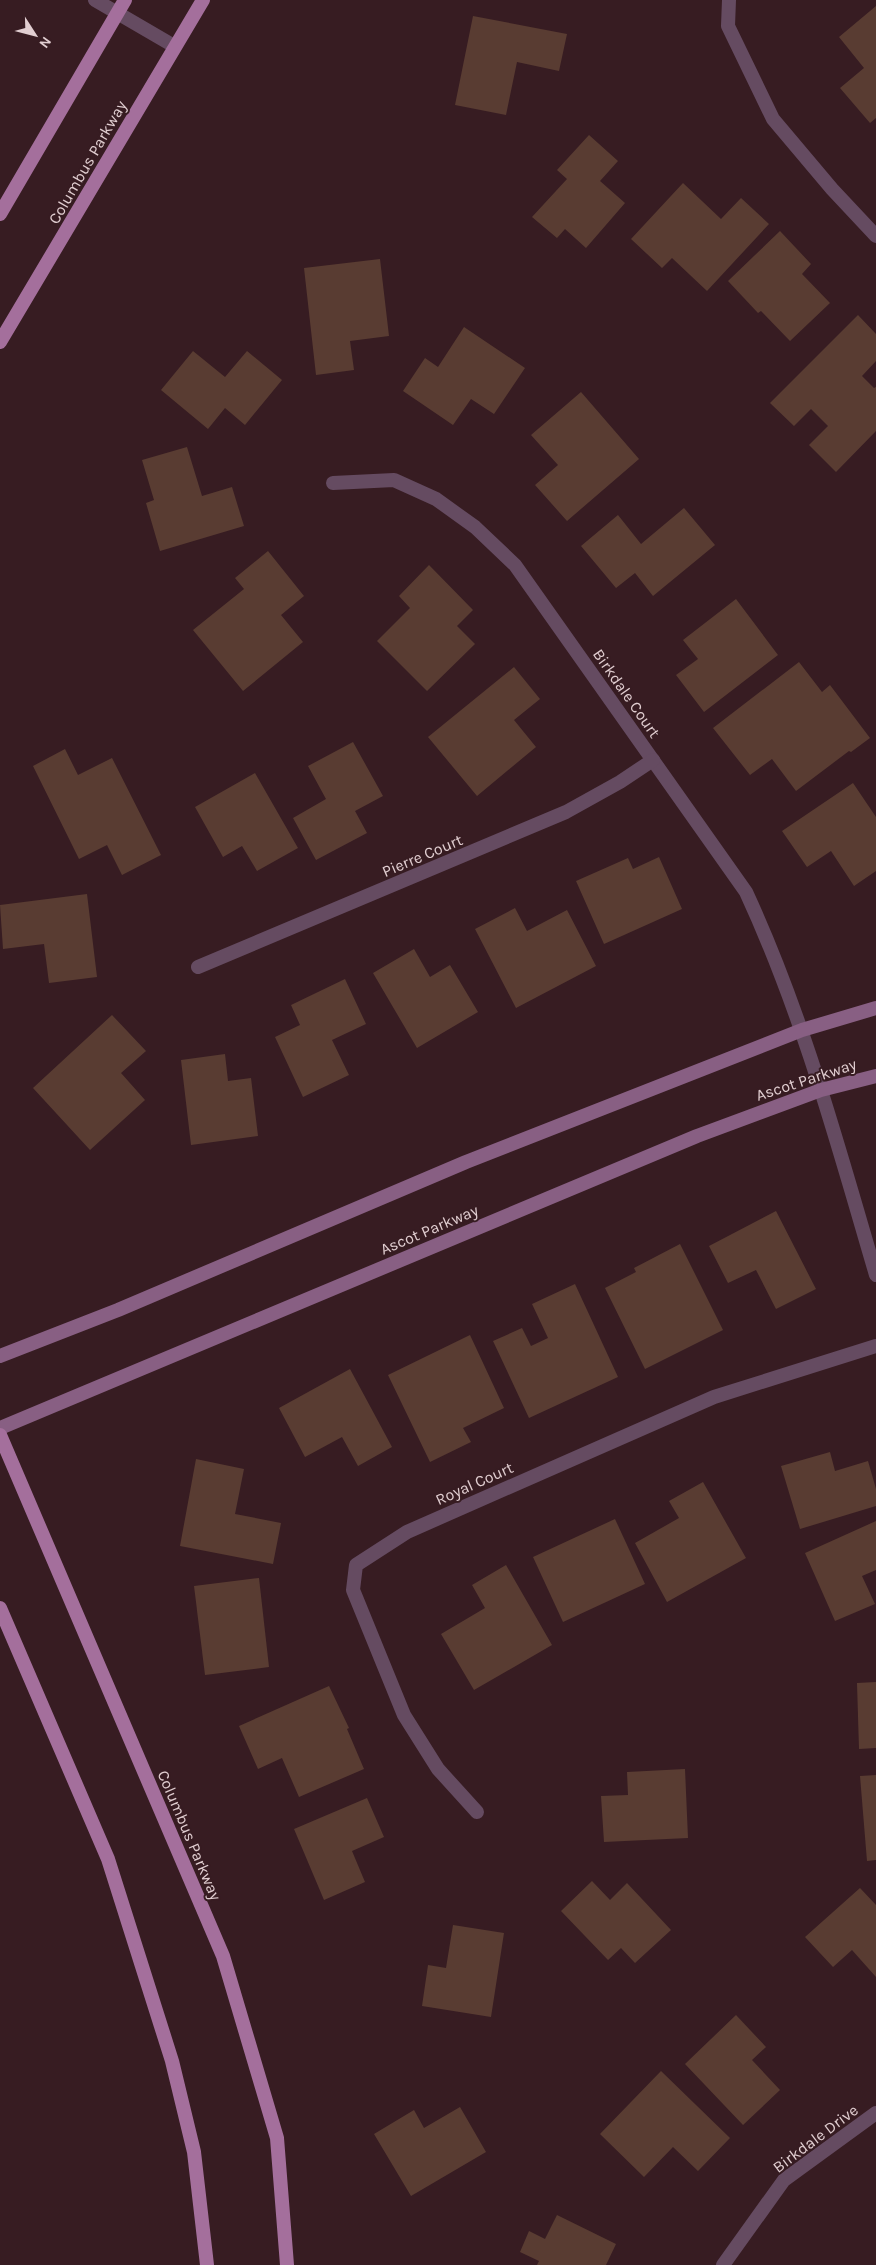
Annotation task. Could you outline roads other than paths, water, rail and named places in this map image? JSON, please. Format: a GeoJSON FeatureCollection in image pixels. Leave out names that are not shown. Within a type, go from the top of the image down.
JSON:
{"type":"FeatureCollection","features":[{"type":"Feature","properties":{"kind":"main road"},"geometry":{"type":"LineString","coordinates":[[0,214],[125,0]]}},
{"type":"Feature","properties":{"kind":"main road","name":"Columbus Parkway"},"geometry":{"type":"LineString","coordinates":[[0,342],[203,0]]}},
{"type":"Feature","properties":{"kind":"main road"},"geometry":{"type":"LineString","coordinates":[[0,1356],[118,1310],[466,1162],[802,1030],[876,1008]]}},
{"type":"Feature","properties":{"kind":"main road","name":"Ascot Parkway"},"geometry":{"type":"LineString","coordinates":[[0,1428],[697,1136],[821,1090],[876,1076]]}},
{"type":"Feature","properties":{"kind":"main road","name":"Columbus Parkway"},"geometry":{"type":"LineString","coordinates":[[0,1436],[223,1956],[276,2138],[287,2265]]}},
{"type":"Feature","properties":{"kind":"main road"},"geometry":{"type":"LineString","coordinates":[[0,1608],[108,1859],[172,2061],[194,2152],[207,2265]]}},
{"type":"Feature","properties":{"kind":"street"},"geometry":{"type":"LineString","coordinates":[[95,0],[174,46]]}},
{"type":"Feature","properties":{"kind":"street"},"geometry":{"type":"LineString","coordinates":[[729,0],[728,26],[773,119],[832,189],[876,236]]}},
{"type":"Feature","properties":{"kind":"street","name":"Birkdale Court"},"geometry":{"type":"LineString","coordinates":[[333,483],[394,480],[436,499],[475,527],[515,565],[746,892],[769,941],[802,1030]]}},
{"type":"Feature","properties":{"kind":"street","name":"Pierre Court"},"geometry":{"type":"LineString","coordinates":[[198,967],[566,812],[620,782],[653,760]]}},
{"type":"Feature","properties":{"kind":"street"},"geometry":{"type":"LineString","coordinates":[[802,1030],[876,1275]]}},
{"type":"Feature","properties":{"kind":"street","name":"Royal Court"},"geometry":{"type":"LineString","coordinates":[[477,1812],[438,1769],[404,1715],[353,1590],[356,1565],[407,1532],[714,1397],[876,1346]]}},
{"type":"Feature","properties":{"kind":"street","name":"Birkdale Drive"},"geometry":{"type":"LineString","coordinates":[[723,2265],[784,2180],[876,2113]]}}]}
